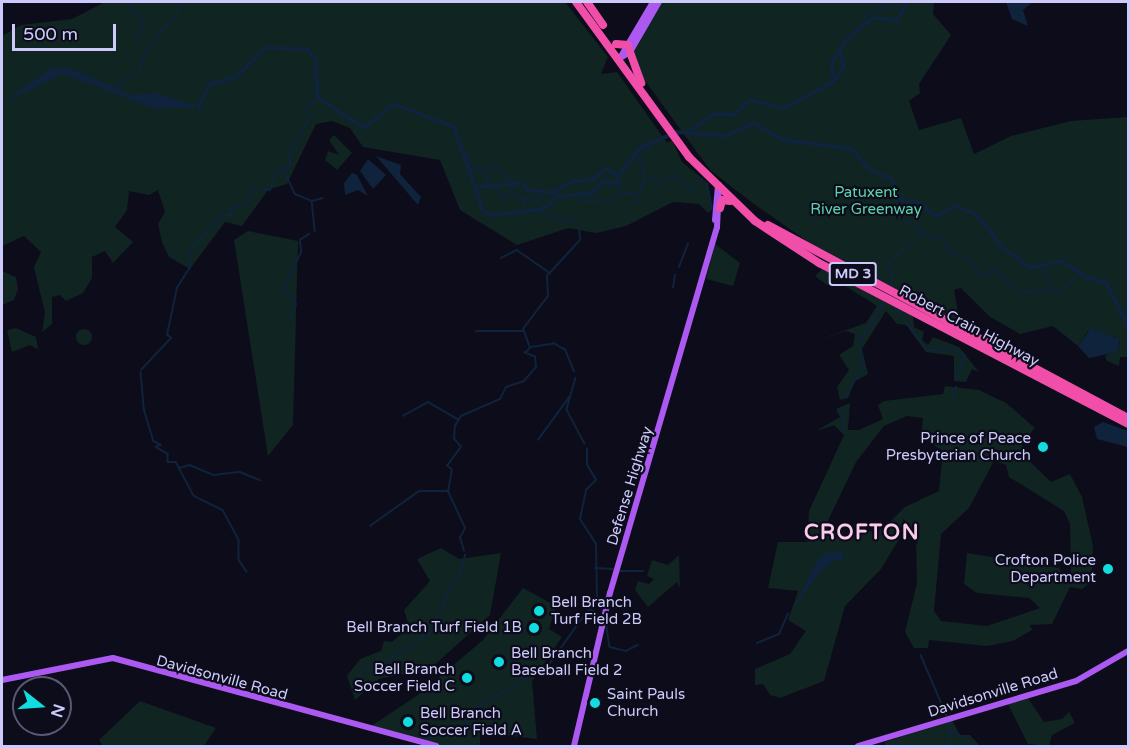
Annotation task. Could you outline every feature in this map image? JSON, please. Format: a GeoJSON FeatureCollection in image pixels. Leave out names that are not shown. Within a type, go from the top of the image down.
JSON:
{"type":"FeatureCollection","features":[{"type":"Feature","properties":{"kind":"highway","name":"MD 3"},"geometry":{"type":"LineString","coordinates":[[576,2],[625,53],[669,127]]}},
{"type":"Feature","properties":{"kind":"highway"},"geometry":{"type":"LineString","coordinates":[[587,2],[616,44],[625,53]]}},
{"type":"Feature","properties":{"kind":"highway","name":"MD 3"},"geometry":{"type":"LineString","coordinates":[[625,53],[669,127]]}},
{"type":"Feature","properties":{"kind":"highway","name":"Robert Crain Highway"},"geometry":{"type":"LineString","coordinates":[[669,127],[731,201],[790,246],[1128,424]]}},
{"type":"Feature","properties":{"kind":"highway","name":"Robert Crain Highway"},"geometry":{"type":"LineString","coordinates":[[720,187],[800,245],[1128,418]]}},
{"type":"Feature","properties":{"kind":"highway"},"geometry":{"type":"LineString","coordinates":[[720,208],[722,200],[731,201]]}},
{"type":"Feature","properties":{"kind":"highway"},"geometry":{"type":"LineString","coordinates":[[905,308],[921,309]]}},
{"type":"Feature","properties":{"kind":"main road"},"geometry":{"type":"LineString","coordinates":[[625,53],[653,2]]}},
{"type":"Feature","properties":{"kind":"main road"},"geometry":{"type":"LineString","coordinates":[[625,53],[659,2]]}},
{"type":"Feature","properties":{"kind":"main road","name":"Defense Highway"},"geometry":{"type":"LineString","coordinates":[[574,747],[610,593],[715,233],[720,208],[720,187]]}},
{"type":"Feature","properties":{"kind":"main road","name":"Defense Highway"},"geometry":{"type":"LineString","coordinates":[[715,233],[720,187]]}},
{"type":"Feature","properties":{"kind":"main road","name":"Davidsonville Road"},"geometry":{"type":"LineString","coordinates":[[858,747],[1076,681],[1128,651]]}},
{"type":"Feature","properties":{"kind":"main road","name":"Davidsonville Road"},"geometry":{"type":"LineString","coordinates":[[2,680],[113,658],[436,747]]}},
{"type":"Feature","properties":{"kind":"green space"},"geometry":{"type":"Polygon","coordinates":[[[105,2],[565,2],[608,57],[601,74],[617,72],[667,143],[672,140],[682,162],[708,183],[713,209],[708,213],[699,204],[673,202],[626,226],[596,233],[568,228],[517,245],[460,210],[440,160],[363,147],[350,128],[332,121],[316,124],[287,184],[268,190],[242,226],[225,222],[190,269],[169,257],[162,242],[158,224],[165,212],[158,190],[149,195],[129,191],[127,210],[115,227],[133,242],[113,263],[105,251],[92,257],[92,278],[83,293],[66,301],[60,295],[52,297],[52,324],[42,332],[45,313],[34,267],[41,252],[24,236],[2,246],[2,36],[21,25],[72,19],[105,2]]]}},
{"type":"Feature","properties":{"kind":"green space","name":"Patuxent River Greenway"},"geometry":{"type":"Polygon","coordinates":[[[661,2],[934,2],[933,14],[951,35],[919,84],[920,93],[909,101],[919,130],[961,118],[974,154],[1011,136],[1071,121],[1128,117],[1128,357],[1120,357],[1119,366],[1107,361],[1105,356],[1118,349],[1120,341],[1114,337],[1088,331],[1078,346],[1053,326],[1020,334],[990,317],[961,288],[954,290],[960,324],[811,244],[754,204],[710,170],[632,63],[633,50],[661,2]]]}},
{"type":"Feature","properties":{"kind":"green space"},"geometry":{"type":"Polygon","coordinates":[[[334,135],[352,153],[337,170],[325,160],[328,151],[339,155],[329,140],[334,135]]]}},
{"type":"Feature","properties":{"kind":"green space"},"geometry":{"type":"Polygon","coordinates":[[[248,231],[298,241],[293,425],[268,456],[234,240],[248,231]]]}},
{"type":"Feature","properties":{"kind":"green space"},"geometry":{"type":"Polygon","coordinates":[[[715,244],[740,263],[733,286],[706,279],[715,244]]]}},
{"type":"Feature","properties":{"kind":"green space"},"geometry":{"type":"Polygon","coordinates":[[[822,269],[913,316],[914,327],[924,332],[922,340],[928,345],[933,337],[959,347],[979,372],[972,369],[966,382],[954,381],[954,356],[926,352],[906,325],[897,324],[886,311],[862,349],[868,374],[855,381],[848,398],[840,400],[837,387],[849,370],[839,355],[853,346],[855,334],[846,331],[812,342],[866,323],[877,306],[842,284],[827,285],[815,276],[822,269]]]}},
{"type":"Feature","properties":{"kind":"green space"},"geometry":{"type":"Polygon","coordinates":[[[2,271],[16,277],[18,289],[14,300],[2,305],[2,271]]]}},
{"type":"Feature","properties":{"kind":"green space"},"geometry":{"type":"Polygon","coordinates":[[[16,328],[36,337],[38,349],[46,354],[30,345],[12,352],[7,330],[16,328]]]}},
{"type":"Feature","properties":{"kind":"green space"},"geometry":{"type":"Polygon","coordinates":[[[84,329],[92,337],[84,345],[76,337],[84,329]]]}},
{"type":"Feature","properties":{"kind":"green space"},"geometry":{"type":"Polygon","coordinates":[[[945,386],[979,390],[1006,403],[1035,428],[1022,443],[1023,455],[1051,482],[1070,474],[1082,497],[1093,546],[1091,582],[1082,589],[1070,587],[1052,624],[1030,625],[1032,630],[1013,641],[987,646],[929,640],[928,648],[914,648],[905,632],[917,583],[916,537],[904,531],[881,569],[845,606],[824,681],[780,698],[770,695],[763,684],[755,685],[755,669],[790,654],[806,631],[788,620],[798,591],[768,588],[778,542],[807,542],[809,511],[844,435],[834,425],[816,431],[840,417],[836,409],[850,403],[848,430],[859,430],[883,419],[878,405],[884,401],[943,394],[945,386]],[[907,416],[884,426],[856,462],[825,527],[829,535],[837,530],[845,536],[883,529],[905,507],[939,491],[943,451],[921,437],[923,418],[907,416]],[[994,461],[969,508],[941,534],[934,611],[941,621],[987,626],[1040,608],[1029,598],[977,593],[964,584],[967,553],[1059,568],[1063,577],[1071,571],[1070,524],[1064,511],[1009,477],[1006,465],[994,461]]]}},
{"type":"Feature","properties":{"kind":"green space"},"geometry":{"type":"Polygon","coordinates":[[[441,548],[459,559],[501,553],[490,615],[431,668],[379,679],[355,700],[347,676],[360,659],[381,651],[384,641],[392,642],[409,627],[404,610],[430,581],[417,559],[441,548]]]}},
{"type":"Feature","properties":{"kind":"green space"},"geometry":{"type":"Polygon","coordinates":[[[679,555],[680,588],[677,582],[648,607],[635,590],[638,581],[649,584],[654,579],[647,576],[652,560],[668,565],[679,555]]]}},
{"type":"Feature","properties":{"kind":"green space"},"geometry":{"type":"Polygon","coordinates":[[[523,588],[556,606],[549,629],[562,637],[532,681],[537,739],[480,732],[480,746],[444,746],[368,728],[418,695],[483,640],[523,588]]]}},
{"type":"Feature","properties":{"kind":"green space"},"geometry":{"type":"Polygon","coordinates":[[[1028,698],[1044,722],[1062,719],[1069,712],[1075,723],[1052,735],[1049,746],[1028,744],[1008,704],[1028,698]]]}},
{"type":"Feature","properties":{"kind":"green space"},"geometry":{"type":"Polygon","coordinates":[[[140,701],[216,728],[204,746],[103,746],[99,740],[140,701]]]}},
{"type":"Feature","properties":{"kind":"green space"},"geometry":{"type":"Polygon","coordinates":[[[952,720],[960,735],[970,735],[980,746],[885,746],[885,742],[952,720]]]}},
{"type":"Feature","properties":{"kind":"water"},"geometry":{"type":"Polygon","coordinates":[[[1006,2],[1033,2],[1023,10],[1028,26],[1012,19],[1006,2]]]}},
{"type":"Feature","properties":{"kind":"water"},"geometry":{"type":"Polygon","coordinates":[[[52,67],[72,69],[132,95],[156,93],[202,107],[156,109],[63,74],[2,103],[52,67]]]}},
{"type":"Feature","properties":{"kind":"water"},"geometry":{"type":"Polygon","coordinates":[[[376,156],[401,165],[400,174],[421,197],[418,205],[376,156]]]}},
{"type":"Feature","properties":{"kind":"water"},"geometry":{"type":"Polygon","coordinates":[[[368,159],[386,175],[373,189],[360,171],[368,159]]]}},
{"type":"Feature","properties":{"kind":"water"},"geometry":{"type":"Polygon","coordinates":[[[352,173],[357,175],[368,196],[358,190],[345,195],[344,183],[352,173]]]}},
{"type":"Feature","properties":{"kind":"water"},"geometry":{"type":"Polygon","coordinates":[[[1091,328],[1120,340],[1117,352],[1089,358],[1078,346],[1091,328]]]}},
{"type":"Feature","properties":{"kind":"water"},"geometry":{"type":"Polygon","coordinates":[[[1103,422],[1128,431],[1128,447],[1097,439],[1094,427],[1103,422]]]}},
{"type":"Feature","properties":{"kind":"water"},"geometry":{"type":"Polygon","coordinates":[[[830,551],[843,553],[844,562],[835,559],[820,572],[792,611],[818,559],[830,551]]]}},
{"type":"Feature","properties":{"kind":"waterway"},"geometry":{"type":"LineString","coordinates":[[126,2],[144,23],[137,41]]}},
{"type":"Feature","properties":{"kind":"waterway"},"geometry":{"type":"LineString","coordinates":[[113,87],[138,72],[148,47],[179,11],[181,2]]}},
{"type":"Feature","properties":{"kind":"waterway"},"geometry":{"type":"LineString","coordinates":[[863,24],[865,16],[881,9],[885,2]]}},
{"type":"Feature","properties":{"kind":"waterway"},"geometry":{"type":"LineString","coordinates":[[689,131],[714,114],[735,115],[749,100],[784,108],[833,82],[844,67],[840,51],[844,42],[873,18],[898,20],[907,2]]}},
{"type":"Feature","properties":{"kind":"waterway"},"geometry":{"type":"LineString","coordinates":[[883,7],[902,9]]}},
{"type":"Feature","properties":{"kind":"waterway"},"geometry":{"type":"LineString","coordinates":[[199,108],[209,84],[237,77],[265,48],[307,49],[316,59],[317,97],[364,128],[394,104],[454,127],[483,211],[491,215],[538,210],[552,203],[557,190],[574,181],[592,180],[605,169],[618,176],[640,148],[677,132],[726,136],[753,123],[784,140],[852,149],[868,168],[892,180],[900,199],[921,204],[936,217],[955,206],[977,215],[1002,247],[1031,268],[1062,261],[1088,278],[1106,282],[1128,326]]}},
{"type":"Feature","properties":{"kind":"waterway"},"geometry":{"type":"LineString","coordinates":[[833,81],[832,62],[839,52]]}},
{"type":"Feature","properties":{"kind":"waterway"},"geometry":{"type":"LineString","coordinates":[[141,370],[171,338],[167,335],[177,288],[191,266],[189,251],[223,215],[233,215],[230,209],[246,205],[254,188],[270,190],[277,171],[290,167],[289,152],[310,118],[306,108],[318,99]]}},
{"type":"Feature","properties":{"kind":"waterway"},"geometry":{"type":"LineString","coordinates":[[459,145],[474,166]]}},
{"type":"Feature","properties":{"kind":"waterway"},"geometry":{"type":"LineString","coordinates":[[622,194],[641,192],[644,173],[638,158],[652,145]]}},
{"type":"Feature","properties":{"kind":"waterway"},"geometry":{"type":"LineString","coordinates":[[482,171],[494,165],[514,183]]}},
{"type":"Feature","properties":{"kind":"waterway"},"geometry":{"type":"LineString","coordinates":[[467,167],[484,172],[490,186]]}},
{"type":"Feature","properties":{"kind":"waterway"},"geometry":{"type":"LineString","coordinates":[[284,170],[295,194],[312,201],[315,231]]}},
{"type":"Feature","properties":{"kind":"waterway"},"geometry":{"type":"LineString","coordinates":[[644,182],[653,178],[662,183],[672,175],[690,189],[702,179]]}},
{"type":"Feature","properties":{"kind":"waterway"},"geometry":{"type":"LineString","coordinates":[[555,197],[593,193],[603,181],[618,185],[618,176]]}},
{"type":"Feature","properties":{"kind":"waterway"},"geometry":{"type":"LineString","coordinates":[[494,186],[505,199],[517,183]]}},
{"type":"Feature","properties":{"kind":"waterway"},"geometry":{"type":"LineString","coordinates":[[476,187],[523,183],[527,190],[554,193]]}},
{"type":"Feature","properties":{"kind":"waterway"},"geometry":{"type":"LineString","coordinates":[[577,195],[582,201],[609,200],[622,195],[619,183]]}},
{"type":"Feature","properties":{"kind":"waterway"},"geometry":{"type":"LineString","coordinates":[[707,185],[712,207]]}},
{"type":"Feature","properties":{"kind":"waterway"},"geometry":{"type":"LineString","coordinates":[[514,194],[523,198]]}},
{"type":"Feature","properties":{"kind":"waterway"},"geometry":{"type":"LineString","coordinates":[[523,207],[525,198],[538,202],[544,194]]}},
{"type":"Feature","properties":{"kind":"waterway"},"geometry":{"type":"LineString","coordinates":[[897,196],[902,218],[929,236],[944,238],[949,252],[969,258],[981,276],[995,270],[1018,293],[1051,290]]}},
{"type":"Feature","properties":{"kind":"waterway"},"geometry":{"type":"LineString","coordinates":[[636,197],[639,204]]}},
{"type":"Feature","properties":{"kind":"waterway"},"geometry":{"type":"LineString","coordinates":[[312,201],[323,198]]}},
{"type":"Feature","properties":{"kind":"waterway"},"geometry":{"type":"LineString","coordinates":[[533,209],[573,223]]}},
{"type":"Feature","properties":{"kind":"waterway"},"geometry":{"type":"LineString","coordinates":[[574,372],[565,350],[554,344],[530,348],[523,329],[548,296],[547,276],[580,240],[579,227]]}},
{"type":"Feature","properties":{"kind":"waterway"},"geometry":{"type":"LineString","coordinates":[[893,288],[889,263],[924,232]]}},
{"type":"Feature","properties":{"kind":"waterway"},"geometry":{"type":"LineString","coordinates":[[290,317],[296,304],[284,286],[301,252],[300,240],[309,234]]}},
{"type":"Feature","properties":{"kind":"waterway"},"geometry":{"type":"LineString","coordinates":[[679,267],[688,244]]}},
{"type":"Feature","properties":{"kind":"waterway"},"geometry":{"type":"LineString","coordinates":[[501,258],[517,250],[550,273]]}},
{"type":"Feature","properties":{"kind":"waterway"},"geometry":{"type":"LineString","coordinates":[[1042,269],[1057,295],[1081,272]]}},
{"type":"Feature","properties":{"kind":"waterway"},"geometry":{"type":"LineString","coordinates":[[673,288],[675,275]]}},
{"type":"Feature","properties":{"kind":"waterway"},"geometry":{"type":"LineString","coordinates":[[844,398],[862,369],[859,343],[885,301]]}},
{"type":"Feature","properties":{"kind":"waterway"},"geometry":{"type":"LineString","coordinates":[[895,307],[927,350],[953,349],[965,355],[958,380]]}},
{"type":"Feature","properties":{"kind":"waterway"},"geometry":{"type":"LineString","coordinates":[[476,331],[523,331]]}},
{"type":"Feature","properties":{"kind":"waterway"},"geometry":{"type":"LineString","coordinates":[[464,551],[460,538],[465,528],[448,492],[452,470],[447,466],[461,447],[454,439],[455,426],[461,416],[500,399],[506,387],[524,381],[536,367],[535,357],[525,353],[530,348]]}},
{"type":"Feature","properties":{"kind":"waterway"},"geometry":{"type":"LineString","coordinates":[[141,372],[144,409],[154,441],[161,445],[156,447],[168,454],[168,462],[176,462],[194,496],[223,510],[239,540],[239,560],[247,572]]}},
{"type":"Feature","properties":{"kind":"waterway"},"geometry":{"type":"LineString","coordinates":[[576,378],[567,410],[585,444]]}},
{"type":"Feature","properties":{"kind":"waterway"},"geometry":{"type":"LineString","coordinates":[[953,399],[956,387]]}},
{"type":"Feature","properties":{"kind":"waterway"},"geometry":{"type":"LineString","coordinates":[[538,440],[570,396]]}},
{"type":"Feature","properties":{"kind":"waterway"},"geometry":{"type":"LineString","coordinates":[[403,416],[428,402],[458,419]]}},
{"type":"Feature","properties":{"kind":"waterway"},"geometry":{"type":"LineString","coordinates":[[843,408],[845,432]]}},
{"type":"Feature","properties":{"kind":"waterway"},"geometry":{"type":"LineString","coordinates":[[585,615],[597,598],[596,544],[580,519],[586,490],[596,480],[587,465],[587,449]]}},
{"type":"Feature","properties":{"kind":"waterway"},"geometry":{"type":"LineString","coordinates":[[179,468],[190,465],[214,475],[240,472],[260,480]]}},
{"type":"Feature","properties":{"kind":"waterway"},"geometry":{"type":"LineString","coordinates":[[370,526],[419,491],[447,491]]}},
{"type":"Feature","properties":{"kind":"waterway"},"geometry":{"type":"LineString","coordinates":[[354,688],[363,669],[387,661],[433,631],[450,587],[457,585],[465,555]]}},
{"type":"Feature","properties":{"kind":"waterway"},"geometry":{"type":"LineString","coordinates":[[595,568],[613,569]]}},
{"type":"Feature","properties":{"kind":"waterway"},"geometry":{"type":"LineString","coordinates":[[619,571],[643,571]]}},
{"type":"Feature","properties":{"kind":"waterway"},"geometry":{"type":"LineString","coordinates":[[589,608],[601,617]]}},
{"type":"Feature","properties":{"kind":"waterway"},"geometry":{"type":"LineString","coordinates":[[757,643],[779,634],[788,614]]}},
{"type":"Feature","properties":{"kind":"waterway"},"geometry":{"type":"LineString","coordinates":[[426,740],[442,729],[465,726],[479,706],[548,666],[583,617]]}},
{"type":"Feature","properties":{"kind":"waterway"},"geometry":{"type":"LineString","coordinates":[[606,620],[610,647],[626,651],[638,645]]}},
{"type":"Feature","properties":{"kind":"waterway"},"geometry":{"type":"LineString","coordinates":[[921,655],[947,716]]}},
{"type":"Feature","properties":{"kind":"waterway"},"geometry":{"type":"LineString","coordinates":[[950,722],[950,746]]}},
{"type":"Feature","properties":{"kind":"waterway"},"geometry":{"type":"LineString","coordinates":[[952,729],[974,746]]}},
{"type":"Feature","properties":{"kind":"place","name":"Prince of Peace Presbyterian Church"},"geometry":{"type":"Point","coordinates":[1043,447]}},
{"type":"Feature","properties":{"kind":"place","name":"Crofton Police Department"},"geometry":{"type":"Point","coordinates":[1108,569]}},
{"type":"Feature","properties":{"kind":"place","name":"Bell Branch Turf Field 2B"},"geometry":{"type":"Point","coordinates":[539,611]}},
{"type":"Feature","properties":{"kind":"place","name":"Bell Branch Turf Field 1B"},"geometry":{"type":"Point","coordinates":[534,628]}},
{"type":"Feature","properties":{"kind":"place","name":"Bell Branch Baseball Field 2"},"geometry":{"type":"Point","coordinates":[499,662]}},
{"type":"Feature","properties":{"kind":"place","name":"Bell Branch Soccer Field C"},"geometry":{"type":"Point","coordinates":[467,678]}},
{"type":"Feature","properties":{"kind":"place","name":"Saint Pauls Church"},"geometry":{"type":"Point","coordinates":[595,703]}},
{"type":"Feature","properties":{"kind":"place","name":"Bell Branch Soccer Field A"},"geometry":{"type":"Point","coordinates":[408,722]}},
{"type":"Feature","properties":{"kind":"district","name":"CROFTON"},"geometry":{"type":"Point","coordinates":[862,533]}}]}
